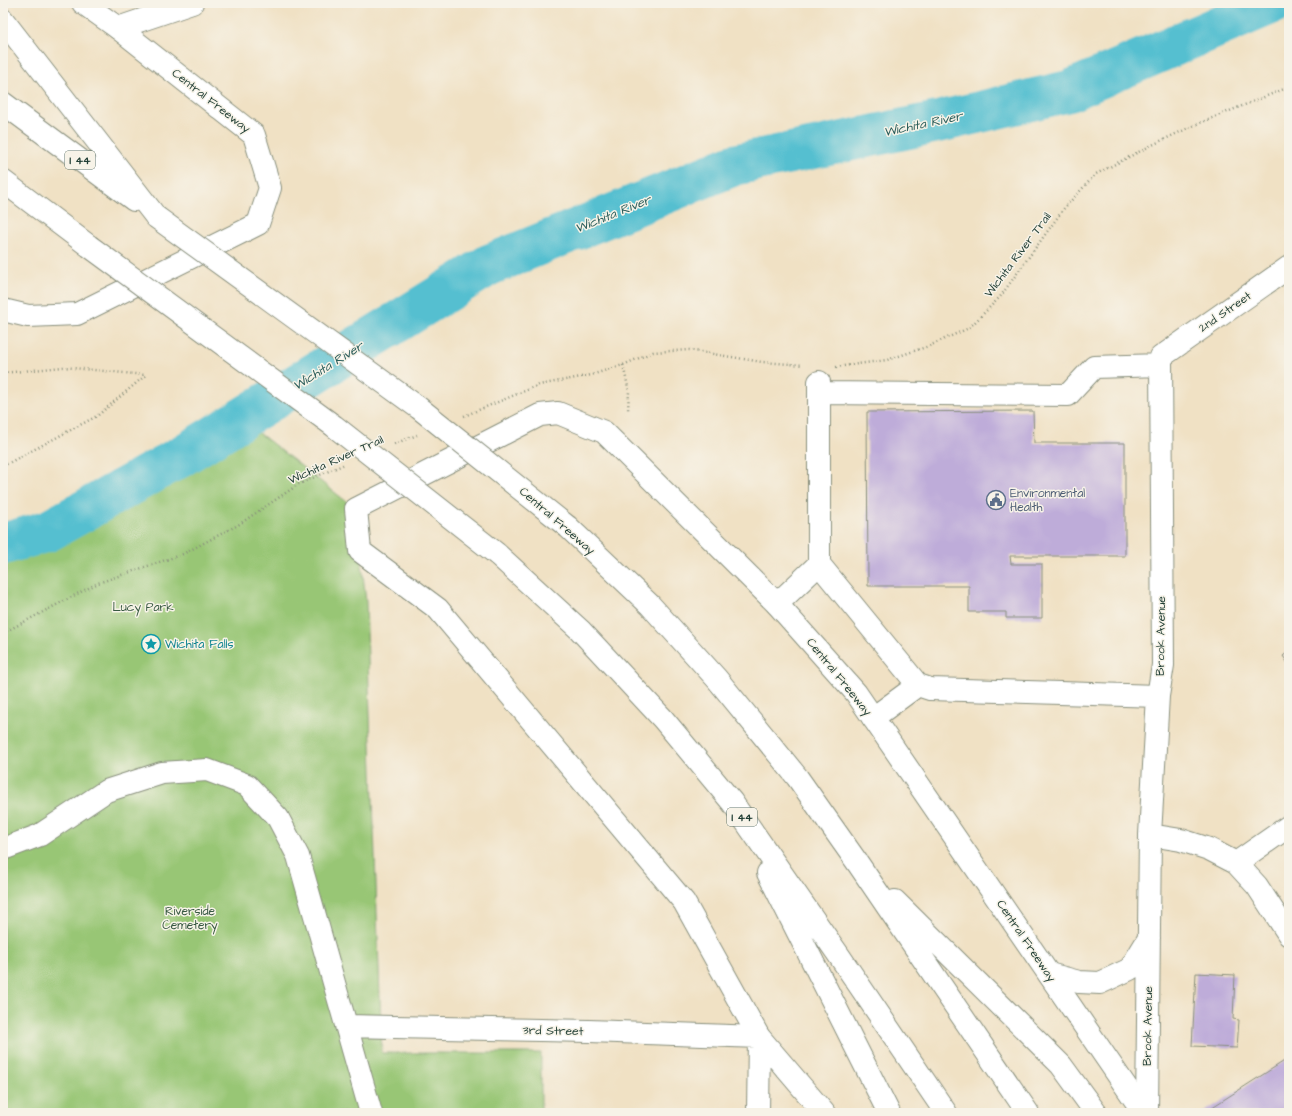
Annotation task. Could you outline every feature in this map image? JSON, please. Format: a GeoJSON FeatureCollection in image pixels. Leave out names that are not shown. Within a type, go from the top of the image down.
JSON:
{"type":"FeatureCollection","features":[{"type":"Feature","properties":{"kind":"main road","name":"Central Freeway"},"geometry":{"type":"LineString","coordinates":[[3,310],[28,316],[77,314],[258,224],[270,188],[254,135],[118,28],[83,3]]}},
{"type":"Feature","properties":{"kind":"main road"},"geometry":{"type":"LineString","coordinates":[[118,28],[192,3]]}},
{"type":"Feature","properties":{"kind":"main road"},"geometry":{"type":"LineString","coordinates":[[3,20],[156,217]]}},
{"type":"Feature","properties":{"kind":"main road","name":"Central Freeway"},"geometry":{"type":"LineString","coordinates":[[3,104],[419,408],[568,527],[650,605],[717,679],[797,777],[859,865],[1028,1113]]}},
{"type":"Feature","properties":{"kind":"main road","name":"I 44"},"geometry":{"type":"LineString","coordinates":[[3,181],[334,426],[497,554],[580,630],[663,719],[732,802],[946,1113]]}},
{"type":"Feature","properties":{"kind":"main road","name":"2nd Street"},"geometry":{"type":"LineString","coordinates":[[1161,361],[1289,267]]}},
{"type":"Feature","properties":{"kind":"main road"},"geometry":{"type":"LineString","coordinates":[[1158,696],[930,689],[918,685],[819,564],[819,388],[1068,395],[1094,367],[1161,361]]}},
{"type":"Feature","properties":{"kind":"main road","name":"Brook Avenue"},"geometry":{"type":"LineString","coordinates":[[1147,1113],[1150,835],[1158,696],[1163,665],[1161,361]]}},
{"type":"Feature","properties":{"kind":"main road","name":"Central Freeway"},"geometry":{"type":"LineString","coordinates":[[824,1113],[759,1037],[684,902],[438,609],[360,551],[356,509],[540,415],[558,413],[604,432],[777,604],[856,693],[1144,1113]]}},
{"type":"Feature","properties":{"kind":"main road"},"geometry":{"type":"LineString","coordinates":[[777,604],[819,564]]}},
{"type":"Feature","properties":{"kind":"main road"},"geometry":{"type":"LineString","coordinates":[[873,718],[918,685]]}},
{"type":"Feature","properties":{"kind":"main road"},"geometry":{"type":"LineString","coordinates":[[3,849],[40,835],[106,791],[162,773],[207,770],[247,786],[278,818],[298,856],[371,1113]]}},
{"type":"Feature","properties":{"kind":"main road"},"geometry":{"type":"LineString","coordinates":[[732,802],[889,1113]]}},
{"type":"Feature","properties":{"kind":"main road"},"geometry":{"type":"LineString","coordinates":[[1236,863],[1289,826]]}},
{"type":"Feature","properties":{"kind":"main road"},"geometry":{"type":"LineString","coordinates":[[1150,835],[1181,840],[1202,847],[1236,863],[1257,886],[1289,935]]}},
{"type":"Feature","properties":{"kind":"main road"},"geometry":{"type":"LineString","coordinates":[[859,865],[1061,1065],[1096,1113]]}},
{"type":"Feature","properties":{"kind":"main road"},"geometry":{"type":"LineString","coordinates":[[1049,974],[1079,982],[1100,983],[1130,969],[1149,938]]}},
{"type":"Feature","properties":{"kind":"main road","name":"3rd Street"},"geometry":{"type":"LineString","coordinates":[[346,1026],[581,1031],[759,1037]]}},
{"type":"Feature","properties":{"kind":"main road"},"geometry":{"type":"LineString","coordinates":[[758,1113],[759,1037]]}},
{"type":"Feature","properties":{"kind":"path","name":"Wichita River Trail"},"geometry":{"type":"LineString","coordinates":[[834,367],[887,360],[929,346],[969,328],[1000,297],[1065,207],[1096,174],[1195,125],[1289,87]]}},
{"type":"Feature","properties":{"kind":"path"},"geometry":{"type":"LineString","coordinates":[[457,419],[539,386],[591,375],[623,365],[653,352],[688,350],[762,362],[804,365]]}},
{"type":"Feature","properties":{"kind":"path"},"geometry":{"type":"LineString","coordinates":[[623,365],[629,391],[628,411]]}},
{"type":"Feature","properties":{"kind":"path"},"geometry":{"type":"LineString","coordinates":[[3,373],[63,367],[146,375],[97,416],[3,466]]}},
{"type":"Feature","properties":{"kind":"path","name":"Wichita River Trail"},"geometry":{"type":"LineString","coordinates":[[390,446],[420,434]]}},
{"type":"Feature","properties":{"kind":"path","name":"Wichita River Trail"},"geometry":{"type":"LineString","coordinates":[[3,633],[98,583],[183,554],[238,525],[299,484],[346,464]]}},
{"type":"Feature","properties":{"kind":"green space","name":"Riverside Cemetery"},"geometry":{"type":"Polygon","coordinates":[[[241,419],[356,509],[366,602],[382,1053],[541,1053],[541,1113],[3,1113],[3,544],[48,531],[180,457],[241,419]]]}},
{"type":"Feature","properties":{"kind":"building","name":"Environmental Health"},"geometry":{"type":"Polygon","coordinates":[[[1033,411],[1034,443],[1125,443],[1125,556],[1010,556],[1011,564],[1042,564],[1042,618],[1006,618],[1006,612],[969,612],[969,586],[868,586],[867,412],[1033,411]]]}},
{"type":"Feature","properties":{"kind":"building"},"geometry":{"type":"Polygon","coordinates":[[[1289,651],[1289,665],[1283,656],[1289,651]]]}},
{"type":"Feature","properties":{"kind":"building"},"geometry":{"type":"Polygon","coordinates":[[[1196,973],[1235,975],[1233,1019],[1239,1020],[1237,1048],[1192,1046],[1196,973]]]}},
{"type":"Feature","properties":{"kind":"building"},"geometry":{"type":"Polygon","coordinates":[[[1289,1058],[1289,1113],[1203,1113],[1289,1058]]]}},
{"type":"Feature","properties":{"kind":"waterway","name":"Wichita River"},"geometry":{"type":"LineString","coordinates":[[3,544],[48,531],[180,457],[489,265],[734,165],[942,121],[1069,91],[1273,3]]}},
{"type":"Feature","properties":{"kind":"place","name":"Environmental Health"},"geometry":{"type":"Point","coordinates":[996,500]}},
{"type":"Feature","properties":{"kind":"place","name":"Wichita Falls"},"geometry":{"type":"Point","coordinates":[151,644]}},
{"type":"Feature","properties":{"kind":"park label","name":"Lucy Park"},"geometry":{"type":"Point","coordinates":[143,607]}}]}
